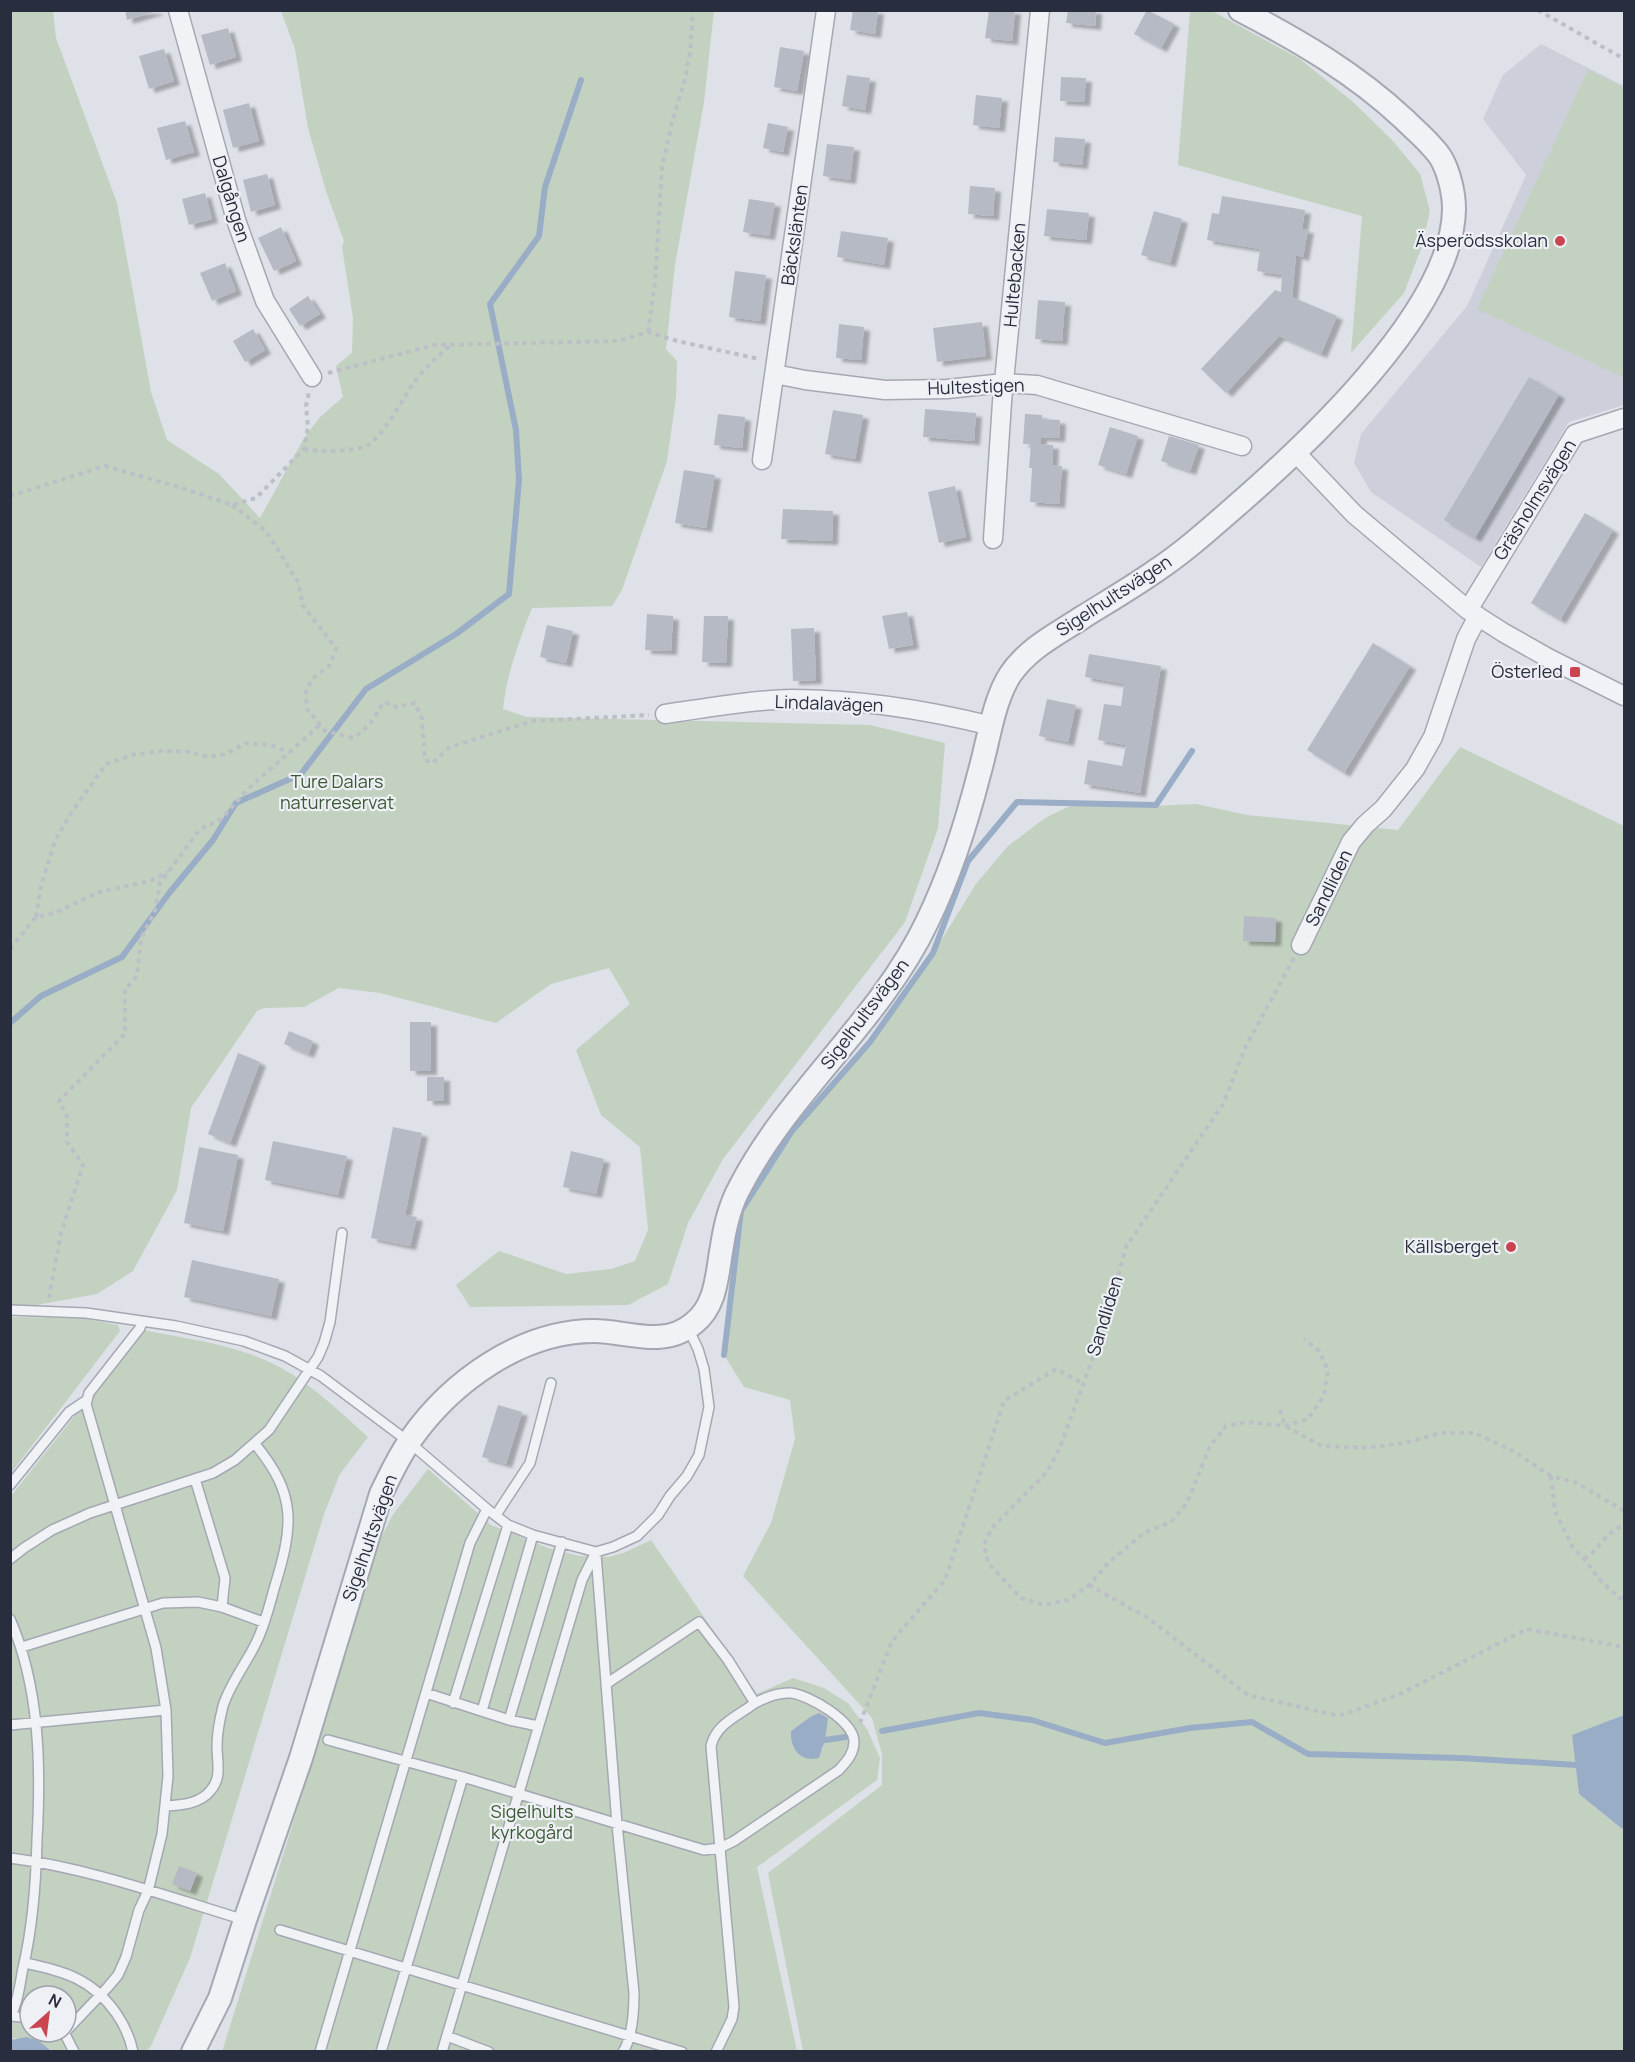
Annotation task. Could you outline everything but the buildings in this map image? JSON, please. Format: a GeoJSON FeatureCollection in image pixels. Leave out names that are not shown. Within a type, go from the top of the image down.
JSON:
{"type":"FeatureCollection","features":[{"type":"Feature","properties":{"kind":"street","name":"Dalgången"},"geometry":{"type":"LineString","coordinates":[[178,10],[236,219],[265,301],[312,377]]}},
{"type":"Feature","properties":{"kind":"street","name":"Bäckslänten"},"geometry":{"type":"LineString","coordinates":[[762,460],[826,10]]}},
{"type":"Feature","properties":{"kind":"street","name":"Hultebacken"},"geometry":{"type":"LineString","coordinates":[[993,539],[1004,382],[1040,10]]}},
{"type":"Feature","properties":{"kind":"street","name":"Sigelhultsvägen"},"geometry":{"type":"LineString","coordinates":[[193,2052],[220,1998],[302,1758],[381,1494],[409,1442],[442,1403],[467,1379],[501,1358],[536,1342],[582,1331],[660,1338],[688,1328],[704,1313],[718,1279],[729,1215],[736,1193],[745,1177],[777,1127],[880,998],[906,961],[926,925],[967,820],[992,726],[1005,683],[1012,671],[1041,643],[1159,570],[1296,453],[1337,411],[1407,326],[1432,282],[1444,255],[1454,209],[1450,184],[1442,159],[1422,136],[1376,93],[1302,43],[1240,10]]}},
{"type":"Feature","properties":{"kind":"street","name":"Hultestigen"},"geometry":{"type":"LineString","coordinates":[[776,369],[805,380],[885,390],[947,389],[1004,382],[1036,385],[1242,446]]}},
{"type":"Feature","properties":{"kind":"street","name":"Gräsholmsvägen"},"geometry":{"type":"LineString","coordinates":[[1473,613],[1575,434],[1624,418]]}},
{"type":"Feature","properties":{"kind":"street"},"geometry":{"type":"LineString","coordinates":[[1296,453],[1354,514],[1473,613],[1550,659],[1624,696]]}},
{"type":"Feature","properties":{"kind":"street","name":"Sandliden"},"geometry":{"type":"LineString","coordinates":[[1301,945],[1351,842],[1383,809],[1415,769],[1433,737],[1454,681],[1473,613]]}},
{"type":"Feature","properties":{"kind":"street","name":"Lindalavägen"},"geometry":{"type":"LineString","coordinates":[[664,714],[791,699],[899,707],[992,726]]}},
{"type":"Feature","properties":{"kind":"lane"},"geometry":{"type":"LineString","coordinates":[[10,1559],[52,1530],[115,1504],[213,1473],[235,1460],[255,1444],[269,1430],[324,1343],[330,1322],[342,1233]]}},
{"type":"Feature","properties":{"kind":"lane"},"geometry":{"type":"LineString","coordinates":[[10,1310],[86,1313],[176,1326],[244,1341],[285,1356],[309,1368],[409,1442],[508,1525],[533,1535],[596,1552],[637,1536],[658,1515],[687,1476],[699,1455],[709,1407],[704,1369],[688,1328]]}},
{"type":"Feature","properties":{"kind":"lane"},"geometry":{"type":"LineString","coordinates":[[78,2018],[102,1994],[118,1975],[122,1966],[139,1910],[148,1891],[162,1834],[165,1806],[168,1743],[166,1710],[156,1648],[86,1404],[96,1383],[140,1328],[142,1321]]}},
{"type":"Feature","properties":{"kind":"lane"},"geometry":{"type":"LineString","coordinates":[[496,1515],[530,1463],[551,1383]]}},
{"type":"Feature","properties":{"kind":"lane"},"geometry":{"type":"LineString","coordinates":[[10,1485],[69,1412],[87,1400]]}},
{"type":"Feature","properties":{"kind":"lane"},"geometry":{"type":"LineString","coordinates":[[165,1806],[198,1801],[210,1792],[217,1780],[219,1766],[217,1745],[223,1706],[264,1622],[289,1538],[286,1500],[279,1479],[255,1444]]}},
{"type":"Feature","properties":{"kind":"lane"},"geometry":{"type":"LineString","coordinates":[[195,1479],[225,1578],[222,1607]]}},
{"type":"Feature","properties":{"kind":"lane"},"geometry":{"type":"LineString","coordinates":[[320,2052],[470,1543],[487,1509]]}},
{"type":"Feature","properties":{"kind":"lane"},"geometry":{"type":"LineString","coordinates":[[453,1703],[508,1525]]}},
{"type":"Feature","properties":{"kind":"lane"},"geometry":{"type":"LineString","coordinates":[[482,1711],[533,1535]]}},
{"type":"Feature","properties":{"kind":"lane"},"geometry":{"type":"LineString","coordinates":[[509,1720],[562,1542]]}},
{"type":"Feature","properties":{"kind":"lane"},"geometry":{"type":"LineString","coordinates":[[596,1552],[617,1824],[634,1993],[634,2010],[629,2035],[622,2052]]}},
{"type":"Feature","properties":{"kind":"lane"},"geometry":{"type":"LineString","coordinates":[[442,2052],[582,1580],[596,1552]]}},
{"type":"Feature","properties":{"kind":"lane"},"geometry":{"type":"LineString","coordinates":[[22,1647],[163,1603],[198,1602],[222,1607],[264,1622]]}},
{"type":"Feature","properties":{"kind":"lane"},"geometry":{"type":"LineString","coordinates":[[10,1618],[22,1647],[35,1723],[39,1807],[37,1863],[30,1939],[11,2016]]}},
{"type":"Feature","properties":{"kind":"lane"},"geometry":{"type":"LineString","coordinates":[[606,1684],[699,1622],[728,1660],[755,1703]]}},
{"type":"Feature","properties":{"kind":"lane"},"geometry":{"type":"LineString","coordinates":[[426,1693],[509,1720],[538,1726]]}},
{"type":"Feature","properties":{"kind":"lane"},"geometry":{"type":"LineString","coordinates":[[328,1740],[463,1777],[704,1850],[720,1848],[839,1770],[850,1758],[854,1742],[852,1732],[827,1708],[791,1693],[777,1694],[755,1703],[714,1734],[711,1746],[720,1848],[734,2007],[732,2019],[716,2052]]}},
{"type":"Feature","properties":{"kind":"lane"},"geometry":{"type":"LineString","coordinates":[[10,1725],[166,1710]]}},
{"type":"Feature","properties":{"kind":"lane"},"geometry":{"type":"LineString","coordinates":[[381,2052],[463,1777]]}},
{"type":"Feature","properties":{"kind":"lane"},"geometry":{"type":"LineString","coordinates":[[10,1858],[148,1891],[245,1920]]}},
{"type":"Feature","properties":{"kind":"lane"},"geometry":{"type":"LineString","coordinates":[[280,1930],[682,2052]]}},
{"type":"Feature","properties":{"kind":"lane"},"geometry":{"type":"LineString","coordinates":[[24,1963],[74,1977],[102,1994],[130,2038],[133,2052]]}},
{"type":"Feature","properties":{"kind":"lane"},"geometry":{"type":"LineString","coordinates":[[447,2036],[489,2052]]}},
{"type":"Feature","properties":{"kind":"path"},"geometry":{"type":"LineString","coordinates":[[648,332],[655,282],[662,168],[684,83],[690,52],[693,10]]}},
{"type":"Feature","properties":{"kind":"path"},"geometry":{"type":"LineString","coordinates":[[1538,10],[1624,59]]}},
{"type":"Feature","properties":{"kind":"path"},"geometry":{"type":"LineString","coordinates":[[232,505],[256,498],[304,449],[308,428],[306,406],[312,377],[434,345],[618,341],[648,332],[776,369]]}},
{"type":"Feature","properties":{"kind":"path"},"geometry":{"type":"LineString","coordinates":[[304,449],[314,451],[368,446],[431,362],[452,345]]}},
{"type":"Feature","properties":{"kind":"path"},"geometry":{"type":"LineString","coordinates":[[10,496],[105,466],[232,505],[266,531],[298,582],[303,606],[336,648],[330,665],[312,680],[306,691],[307,710],[325,731],[354,738],[370,724],[384,702],[396,707],[415,703],[422,719],[424,760],[432,763],[450,747],[534,722],[664,714]]}},
{"type":"Feature","properties":{"kind":"path"},"geometry":{"type":"LineString","coordinates":[[47,1311],[61,1233],[83,1165],[67,1142],[67,1117],[60,1101],[125,1034],[124,990],[138,976],[141,938],[154,911],[160,883],[200,828],[220,820],[248,789],[320,725]]}},
{"type":"Feature","properties":{"kind":"path"},"geometry":{"type":"LineString","coordinates":[[10,949],[36,917],[41,886],[55,841],[71,813],[106,764],[132,755],[161,751],[191,752],[207,757],[226,754],[246,743],[270,745],[289,752]]}},
{"type":"Feature","properties":{"kind":"path"},"geometry":{"type":"LineString","coordinates":[[36,917],[57,912],[99,892],[150,881],[170,871]]}},
{"type":"Feature","properties":{"kind":"path","name":"Sandliden"},"geometry":{"type":"LineString","coordinates":[[1285,1426],[1246,1422],[1226,1426],[1210,1446],[1187,1503],[1171,1522],[1144,1533],[1109,1562],[1089,1585],[1068,1600],[1044,1605],[1022,1598],[988,1563],[984,1545],[991,1529],[1047,1472],[1060,1447],[1102,1333],[1126,1246],[1223,1104],[1246,1047],[1301,945]]}},
{"type":"Feature","properties":{"kind":"path"},"geometry":{"type":"LineString","coordinates":[[1285,1426],[1308,1419],[1324,1395],[1328,1370],[1320,1351],[1304,1338]]}},
{"type":"Feature","properties":{"kind":"path"},"geometry":{"type":"LineString","coordinates":[[852,1732],[859,1727],[892,1641],[945,1580],[1004,1401],[1056,1369],[1084,1384]]}},
{"type":"Feature","properties":{"kind":"path"},"geometry":{"type":"LineString","coordinates":[[1280,1410],[1285,1426],[1322,1446],[1363,1448],[1405,1443],[1441,1433],[1475,1433],[1513,1451],[1551,1476],[1577,1483],[1624,1511]]}},
{"type":"Feature","properties":{"kind":"path"},"geometry":{"type":"LineString","coordinates":[[1551,1476],[1554,1511],[1573,1548],[1584,1558],[1600,1580],[1619,1598],[1624,1598]]}},
{"type":"Feature","properties":{"kind":"path"},"geometry":{"type":"LineString","coordinates":[[1584,1558],[1594,1552],[1601,1540],[1624,1525]]}},
{"type":"Feature","properties":{"kind":"path"},"geometry":{"type":"LineString","coordinates":[[1089,1585],[1148,1618],[1248,1695],[1339,1716],[1400,1694],[1527,1629],[1624,1647]]}},
{"type":"Feature","properties":{"kind":"shaded area","name":"Äsperödsskolan"},"geometry":{"type":"Polygon","coordinates":[[[1541,44],[1624,86],[1624,405],[1569,422],[1481,567],[1371,492],[1354,463],[1361,434],[1467,306],[1526,175],[1483,119],[1503,75],[1541,44]]]}},
{"type":"Feature","properties":{"kind":"green space","name":"Ture Dalars naturreservat"},"geometry":{"type":"Polygon","coordinates":[[[10,11],[53,11],[56,38],[117,203],[151,392],[167,440],[219,474],[260,518],[304,438],[320,417],[343,397],[336,366],[352,353],[353,318],[342,247],[344,241],[326,191],[308,128],[295,49],[281,11],[714,11],[704,102],[675,265],[666,349],[677,361],[676,398],[667,461],[622,590],[612,606],[532,608],[518,645],[503,709],[527,717],[870,725],[945,743],[938,828],[905,922],[723,1159],[688,1223],[668,1284],[628,1305],[470,1307],[456,1285],[499,1251],[566,1274],[611,1269],[635,1261],[648,1230],[640,1147],[601,1115],[576,1050],[630,1004],[609,968],[551,984],[496,1023],[380,993],[339,988],[304,1007],[264,1008],[257,1011],[191,1108],[177,1190],[133,1271],[97,1294],[20,1308],[11,1306],[10,11]]]}},
{"type":"Feature","properties":{"kind":"green space"},"geometry":{"type":"Polygon","coordinates":[[[1190,11],[1212,11],[1300,59],[1353,102],[1393,141],[1420,174],[1430,211],[1421,249],[1404,293],[1351,353],[1362,216],[1178,165],[1190,11]]]}},
{"type":"Feature","properties":{"kind":"green space"},"geometry":{"type":"Polygon","coordinates":[[[1588,70],[1624,87],[1623,377],[1477,309],[1588,70]]]}},
{"type":"Feature","properties":{"kind":"green space"},"geometry":{"type":"Polygon","coordinates":[[[1460,747],[1624,826],[1624,1715],[1573,1736],[1579,1794],[1624,1829],[1624,2051],[803,2051],[768,1873],[882,1785],[882,1754],[872,1718],[743,1576],[771,1523],[795,1439],[790,1400],[744,1387],[724,1355],[735,1235],[744,1197],[773,1150],[857,1060],[942,939],[976,884],[1008,846],[1045,818],[1076,803],[1132,807],[1196,804],[1247,815],[1398,830],[1460,747]]]}},
{"type":"Feature","properties":{"kind":"green space"},"geometry":{"type":"Polygon","coordinates":[[[11,1317],[81,1318],[118,1325],[120,1331],[11,1473],[11,1317]]]}},
{"type":"Feature","properties":{"kind":"green space"},"geometry":{"type":"Polygon","coordinates":[[[143,1330],[231,1348],[265,1360],[293,1375],[368,1437],[340,1474],[324,1514],[190,1958],[151,2046],[147,2051],[52,2051],[48,2047],[37,2044],[78,2044],[78,1984],[18,1984],[18,2039],[11,2040],[11,1496],[143,1330]]]}},
{"type":"Feature","properties":{"kind":"green space","name":"Sigelhults kyrkogård"},"geometry":{"type":"Polygon","coordinates":[[[428,1469],[491,1525],[548,1548],[579,1556],[609,1557],[651,1540],[757,1694],[793,1678],[824,1688],[848,1703],[867,1729],[880,1758],[877,1780],[757,1867],[797,2051],[222,2052],[382,1536],[392,1516],[428,1469]],[[810,1717],[791,1731],[822,1751],[826,1731],[810,1717]]]}},
{"type":"Feature","properties":{"kind":"water"},"geometry":{"type":"Polygon","coordinates":[[[819,1713],[828,1718],[825,1740],[819,1758],[806,1758],[794,1748],[791,1731],[819,1713]]]}},
{"type":"Feature","properties":{"kind":"water"},"geometry":{"type":"Polygon","coordinates":[[[1624,1715],[1624,1829],[1579,1794],[1572,1735],[1624,1715]]]}},
{"type":"Feature","properties":{"kind":"water"},"geometry":{"type":"Polygon","coordinates":[[[18,2039],[18,2044],[42,2044],[52,2051],[11,2051],[11,2040],[18,2039]]]}},
{"type":"Feature","properties":{"kind":"waterway"},"geometry":{"type":"LineString","coordinates":[[10,1023],[41,996],[122,957],[170,892],[213,840],[236,803],[301,774],[366,689],[456,634],[509,594],[519,480],[516,430],[490,304],[539,236],[545,187],[581,80]]}},
{"type":"Feature","properties":{"kind":"waterway"},"geometry":{"type":"LineString","coordinates":[[724,1355],[741,1211],[792,1131],[870,1042],[933,953],[968,861],[1017,802],[1156,805],[1192,751]]}},
{"type":"Feature","properties":{"kind":"waterway"},"geometry":{"type":"LineString","coordinates":[[882,1731],[979,1713],[1032,1720],[1105,1743],[1190,1728],[1252,1722],[1308,1754],[1460,1758],[1576,1765]]}},
{"type":"Feature","properties":{"kind":"waterway"},"geometry":{"type":"LineString","coordinates":[[825,1740],[846,1737]]}},
{"type":"Feature","properties":{"kind":"place","name":"Äsperödsskolan"},"geometry":{"type":"Point","coordinates":[1560,241]}},
{"type":"Feature","properties":{"kind":"place","name":"Österled"},"geometry":{"type":"Point","coordinates":[1575,672]}},
{"type":"Feature","properties":{"kind":"place","name":"Källsberget"},"geometry":{"type":"Point","coordinates":[1511,1247]}}]}
